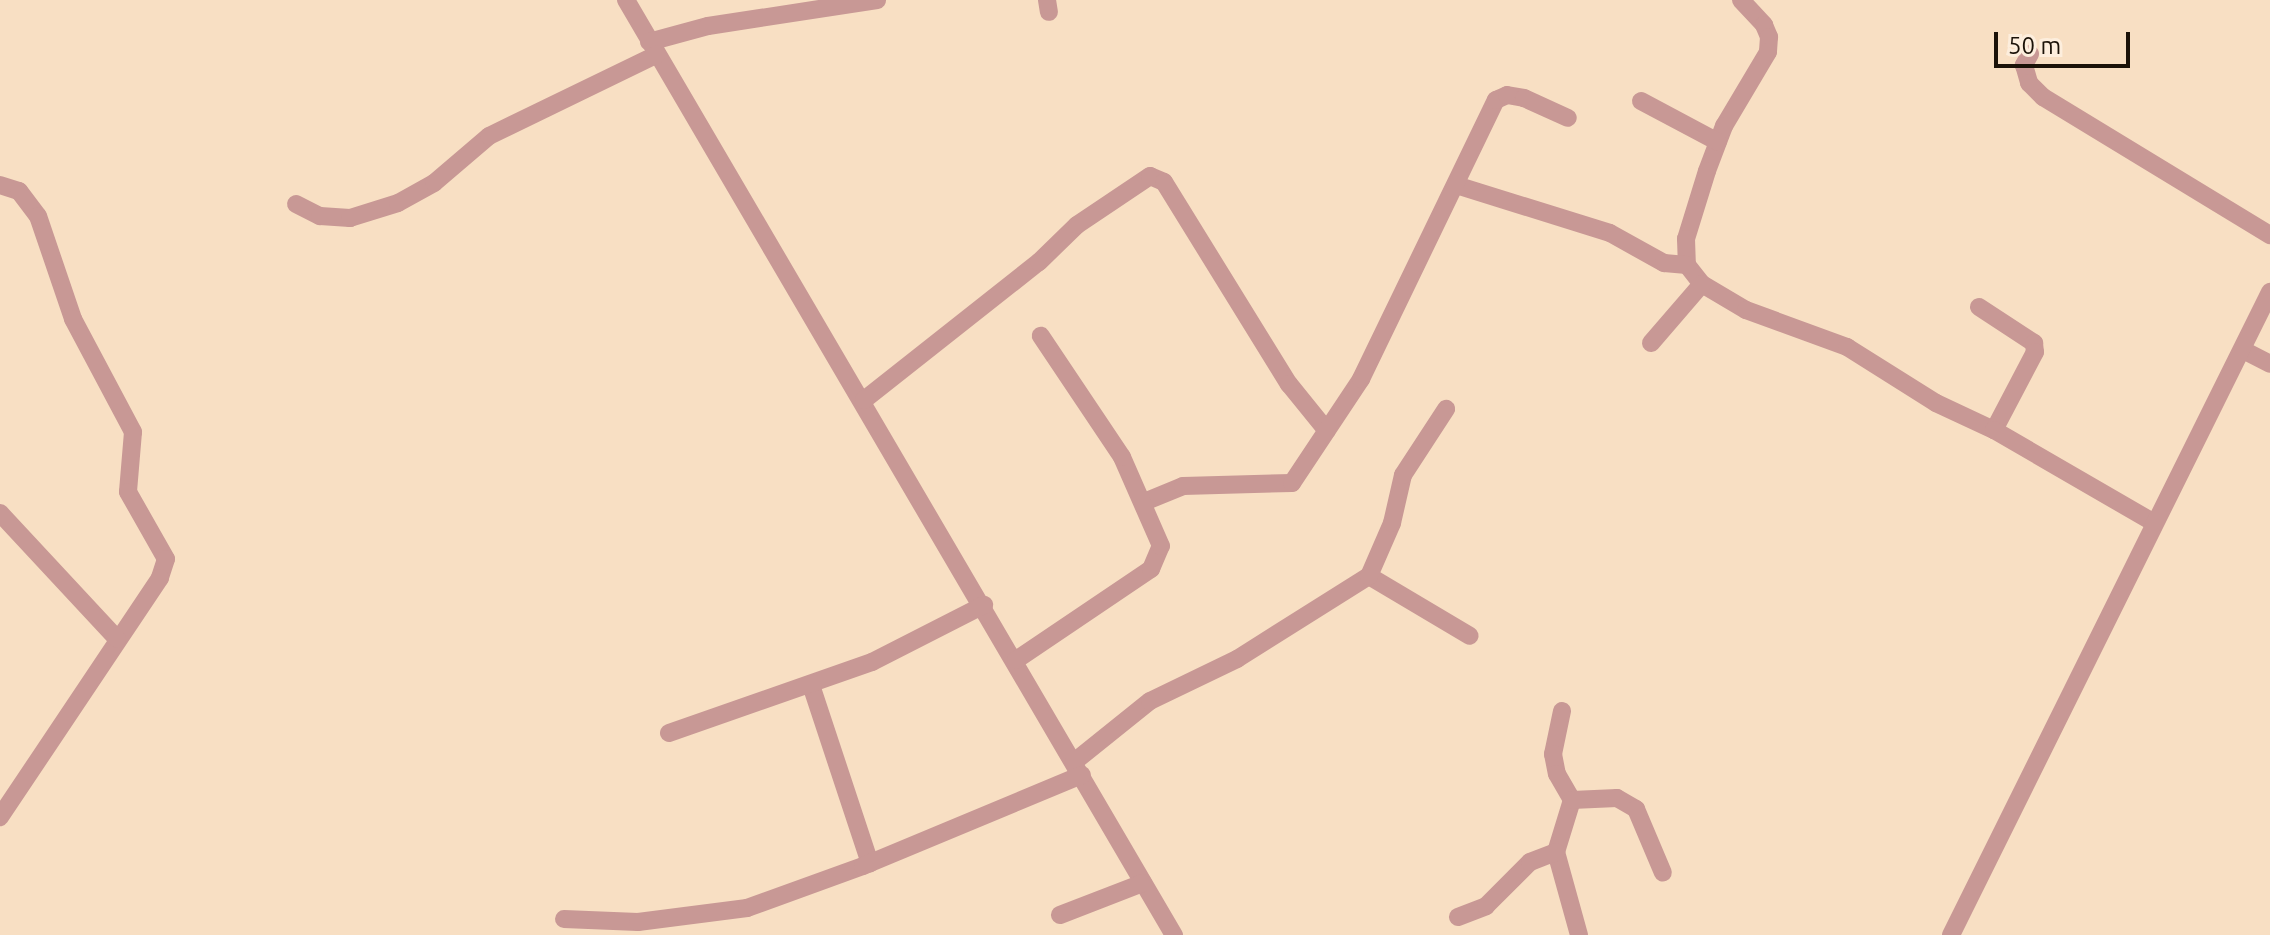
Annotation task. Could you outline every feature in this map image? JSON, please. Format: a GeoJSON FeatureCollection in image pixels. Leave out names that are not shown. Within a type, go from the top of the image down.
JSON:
{"type":"FeatureCollection","features":[{"type":"Feature","properties":{"kind":"street"},"geometry":{"type":"LineString","coordinates":[[626,0],[864,400],[1174,935]]}},
{"type":"Feature","properties":{"kind":"street"},"geometry":{"type":"LineString","coordinates":[[296,204],[320,216],[350,218],[398,203],[434,183],[489,136],[653,49],[708,26],[877,0]]}},
{"type":"Feature","properties":{"kind":"street"},"geometry":{"type":"LineString","coordinates":[[1741,0],[1764,25],[1769,37],[1768,52],[1718,142],[1694,205],[1687,265],[1702,284],[1746,310],[1847,347],[1936,403],[1994,430],[2153,522]]}},
{"type":"Feature","properties":{"kind":"street"},"geometry":{"type":"LineString","coordinates":[[2030,54],[2024,65],[2029,83],[2043,97],[2270,235]]}},
{"type":"Feature","properties":{"kind":"street"},"geometry":{"type":"LineString","coordinates":[[1144,502],[1183,486],[1221,482],[1263,487],[1292,483],[1361,379],[1496,100],[1507,95],[1524,98],[1568,118]]}},
{"type":"Feature","properties":{"kind":"street"},"geometry":{"type":"LineString","coordinates":[[1641,101],[1718,142]]}},
{"type":"Feature","properties":{"kind":"street"},"geometry":{"type":"LineString","coordinates":[[864,400],[1039,262],[1077,225],[1150,176],[1164,182],[1272,358],[1327,431]]}},
{"type":"Feature","properties":{"kind":"street"},"geometry":{"type":"LineString","coordinates":[[0,185],[19,191],[38,216],[73,319],[133,432],[128,492],[166,559],[160,578],[0,817]]}},
{"type":"Feature","properties":{"kind":"street"},"geometry":{"type":"LineString","coordinates":[[1456,185],[1610,233],[1664,263],[1687,265]]}},
{"type":"Feature","properties":{"kind":"street"},"geometry":{"type":"LineString","coordinates":[[1651,343],[1702,284]]}},
{"type":"Feature","properties":{"kind":"street"},"geometry":{"type":"LineString","coordinates":[[1951,935],[2153,522],[2245,351],[2270,292]]}},
{"type":"Feature","properties":{"kind":"street"},"geometry":{"type":"LineString","coordinates":[[1979,307],[2034,343],[2035,352],[1994,430]]}},
{"type":"Feature","properties":{"kind":"street"},"geometry":{"type":"LineString","coordinates":[[1016,660],[1160,558],[1161,546],[1122,457],[1041,336]]}},
{"type":"Feature","properties":{"kind":"street"},"geometry":{"type":"LineString","coordinates":[[2245,351],[2270,364]]}},
{"type":"Feature","properties":{"kind":"street"},"geometry":{"type":"LineString","coordinates":[[564,919],[638,922],[747,908],[870,863],[1078,769],[1150,701],[1237,659],[1369,576],[1392,523],[1403,475],[1446,409]]}},
{"type":"Feature","properties":{"kind":"street"},"geometry":{"type":"LineString","coordinates":[[0,513],[117,639]]}},
{"type":"Feature","properties":{"kind":"street"},"geometry":{"type":"LineString","coordinates":[[1369,576],[1470,636]]}},
{"type":"Feature","properties":{"kind":"street"},"geometry":{"type":"LineString","coordinates":[[669,733],[811,685],[934,635],[984,605]]}},
{"type":"Feature","properties":{"kind":"street"},"geometry":{"type":"LineString","coordinates":[[811,685],[870,863]]}},
{"type":"Feature","properties":{"kind":"street"},"geometry":{"type":"LineString","coordinates":[[1562,711],[1553,754],[1557,774],[1572,800],[1556,852],[1579,935]]}},
{"type":"Feature","properties":{"kind":"street"},"geometry":{"type":"LineString","coordinates":[[1572,800],[1617,798],[1636,809],[1663,873]]}},
{"type":"Feature","properties":{"kind":"street"},"geometry":{"type":"LineString","coordinates":[[1458,917],[1486,906],[1530,862],[1556,852]]}},
{"type":"Feature","properties":{"kind":"street"},"geometry":{"type":"LineString","coordinates":[[1060,915],[1143,883]]}}]}
